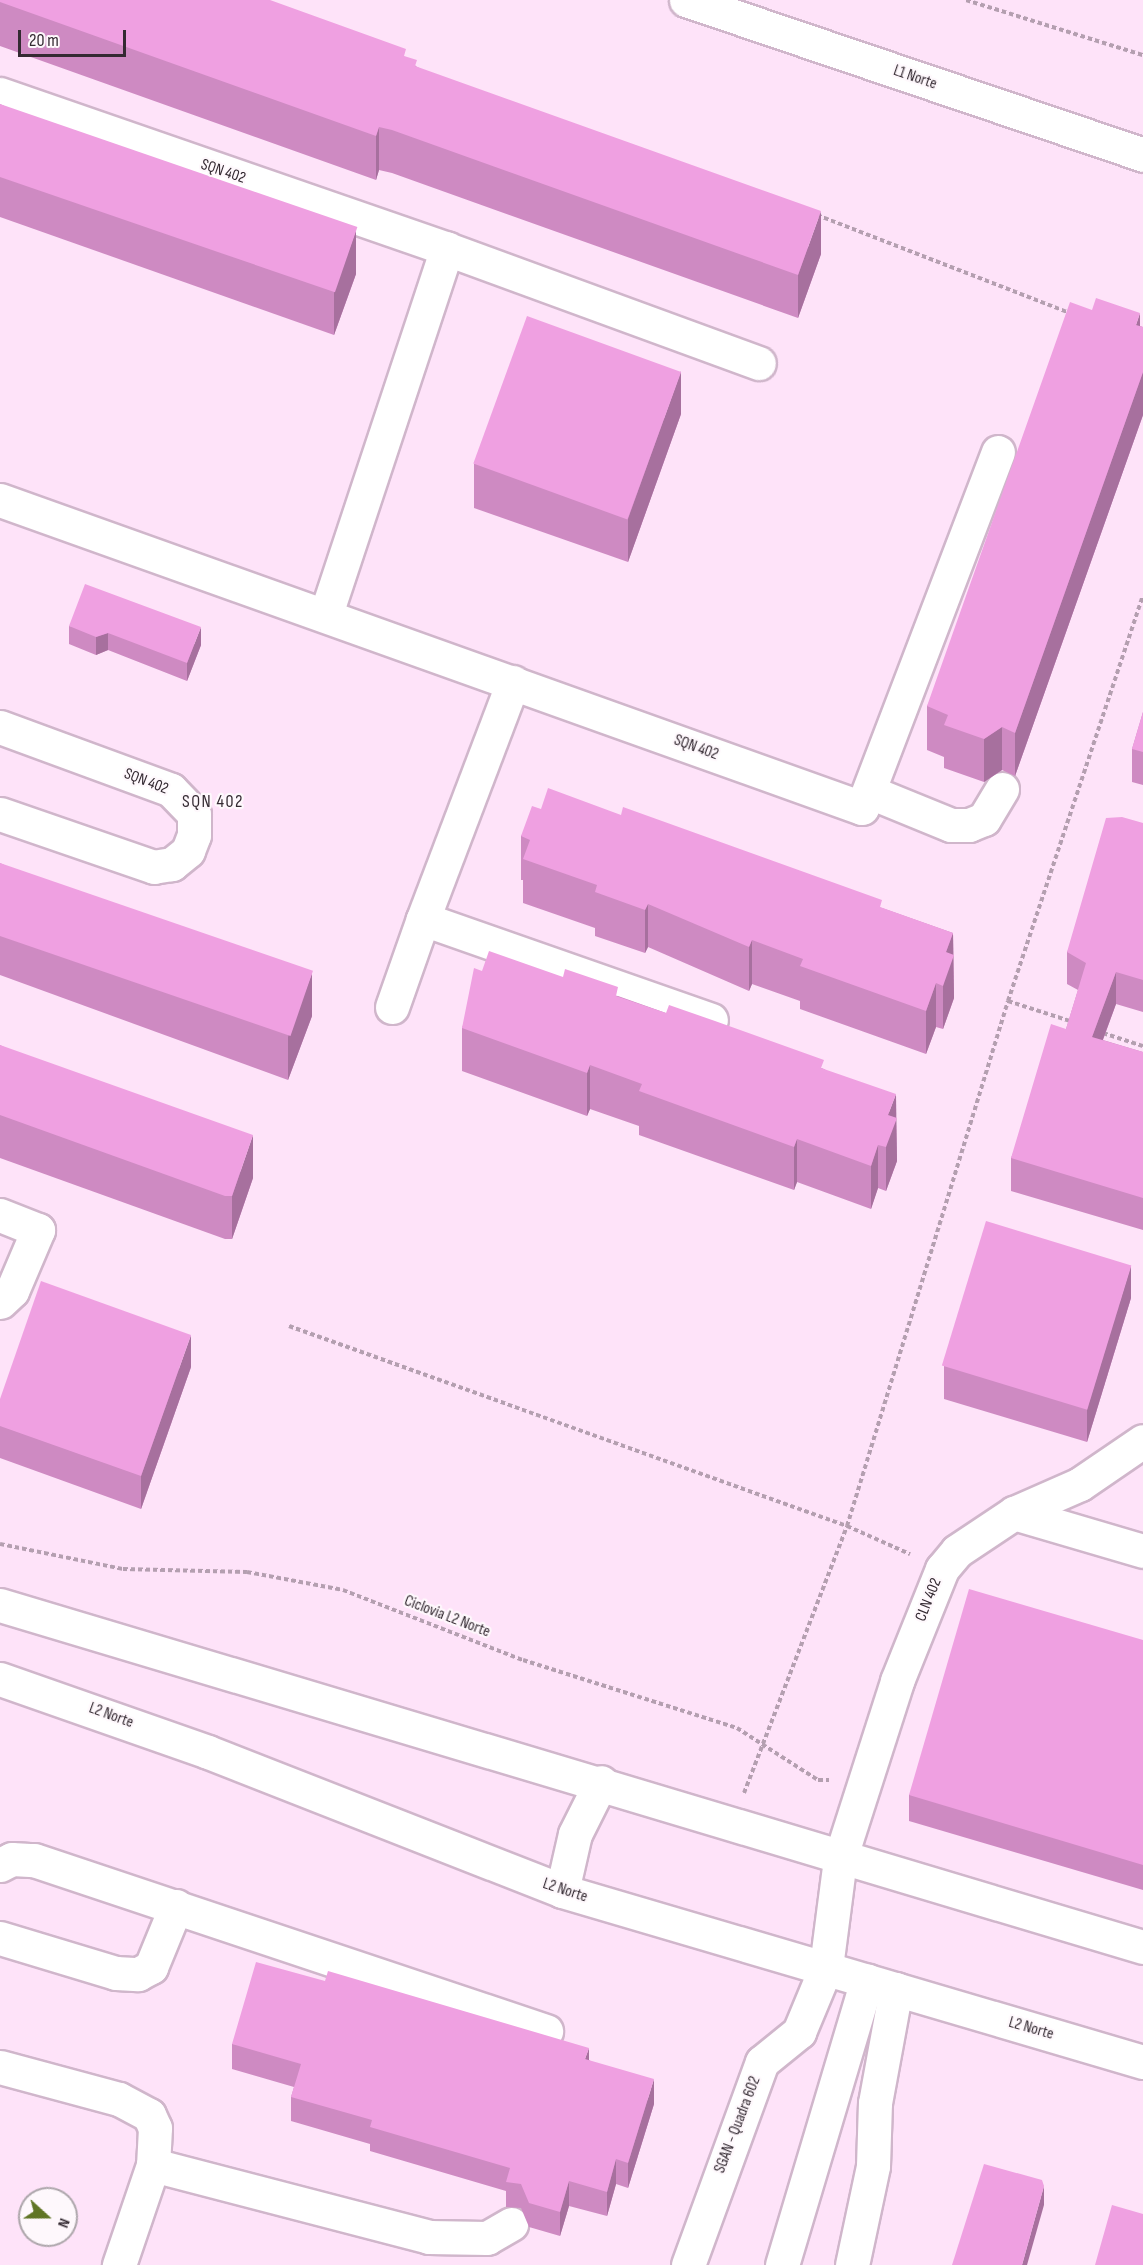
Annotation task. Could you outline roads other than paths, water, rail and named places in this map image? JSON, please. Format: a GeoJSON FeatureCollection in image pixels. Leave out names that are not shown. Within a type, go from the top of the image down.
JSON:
{"type":"FeatureCollection","features":[{"type":"Feature","properties":{"kind":"street","name":"L1 Norte"},"geometry":{"type":"LineString","coordinates":[[686,0],[1143,155]]}},
{"type":"Feature","properties":{"kind":"street","name":"SQN 402"},"geometry":{"type":"LineString","coordinates":[[0,94],[447,249],[759,363]]}},
{"type":"Feature","properties":{"kind":"street"},"geometry":{"type":"LineString","coordinates":[[326,614],[447,249]]}},
{"type":"Feature","properties":{"kind":"street"},"geometry":{"type":"LineString","coordinates":[[998,452],[870,792],[951,825],[969,825],[984,819],[1002,789]]}},
{"type":"Feature","properties":{"kind":"street","name":"SQN 402"},"geometry":{"type":"LineString","coordinates":[[0,500],[326,614],[862,808],[870,792]]}},
{"type":"Feature","properties":{"kind":"street"},"geometry":{"type":"LineString","coordinates":[[392,1007],[513,682]]}},
{"type":"Feature","properties":{"kind":"street","name":"SQN 402"},"geometry":{"type":"LineString","coordinates":[[0,727],[171,790],[194,814],[194,835],[188,851],[172,864],[154,867],[0,814]]}},
{"type":"Feature","properties":{"kind":"street"},"geometry":{"type":"LineString","coordinates":[[423,919],[740,1030]]}},
{"type":"Feature","properties":{"kind":"street"},"geometry":{"type":"LineString","coordinates":[[0,1215],[38,1230],[12,1291],[0,1302]]}},
{"type":"Feature","properties":{"kind":"street","name":"CLN 402"},"geometry":{"type":"LineString","coordinates":[[840,1859],[864,1780],[942,1569],[957,1551],[1014,1513],[1080,1484],[1143,1441]]}},
{"type":"Feature","properties":{"kind":"street"},"geometry":{"type":"LineString","coordinates":[[1014,1513],[1143,1551]]}},
{"type":"Feature","properties":{"kind":"street"},"geometry":{"type":"LineString","coordinates":[[0,1605],[601,1782],[730,1826],[1143,1947]]}},
{"type":"Feature","properties":{"kind":"street","name":"L2 Norte"},"geometry":{"type":"LineString","coordinates":[[0,1679],[208,1752],[562,1891],[1143,2062]]}},
{"type":"Feature","properties":{"kind":"street"},"geometry":{"type":"LineString","coordinates":[[562,1891],[576,1834],[601,1782]]}},
{"type":"Feature","properties":{"kind":"street"},"geometry":{"type":"LineString","coordinates":[[0,1865],[12,1859],[33,1860],[546,2031]]}},
{"type":"Feature","properties":{"kind":"street","name":"SGAN - Quadra 602"},"geometry":{"type":"LineString","coordinates":[[688,2265],[762,2062],[799,2032],[826,1967],[840,1859]]}},
{"type":"Feature","properties":{"kind":"street"},"geometry":{"type":"LineString","coordinates":[[0,1938],[116,1972],[138,1974],[151,1967],[176,1906]]}},
{"type":"Feature","properties":{"kind":"street"},"geometry":{"type":"LineString","coordinates":[[784,2264],[881,1985]]}},
{"type":"Feature","properties":{"kind":"street"},"geometry":{"type":"LineString","coordinates":[[852,2265],[873,2166],[881,1985]]}},
{"type":"Feature","properties":{"kind":"street"},"geometry":{"type":"LineString","coordinates":[[0,2067],[138,2107],[155,2128],[153,2165],[119,2265]]}},
{"type":"Feature","properties":{"kind":"street"},"geometry":{"type":"LineString","coordinates":[[153,2165],[429,2237],[478,2239],[511,2224]]}},
{"type":"Feature","properties":{"kind":"district","name":"SQN 402"},"geometry":{"type":"Point","coordinates":[213,802]}}]}
